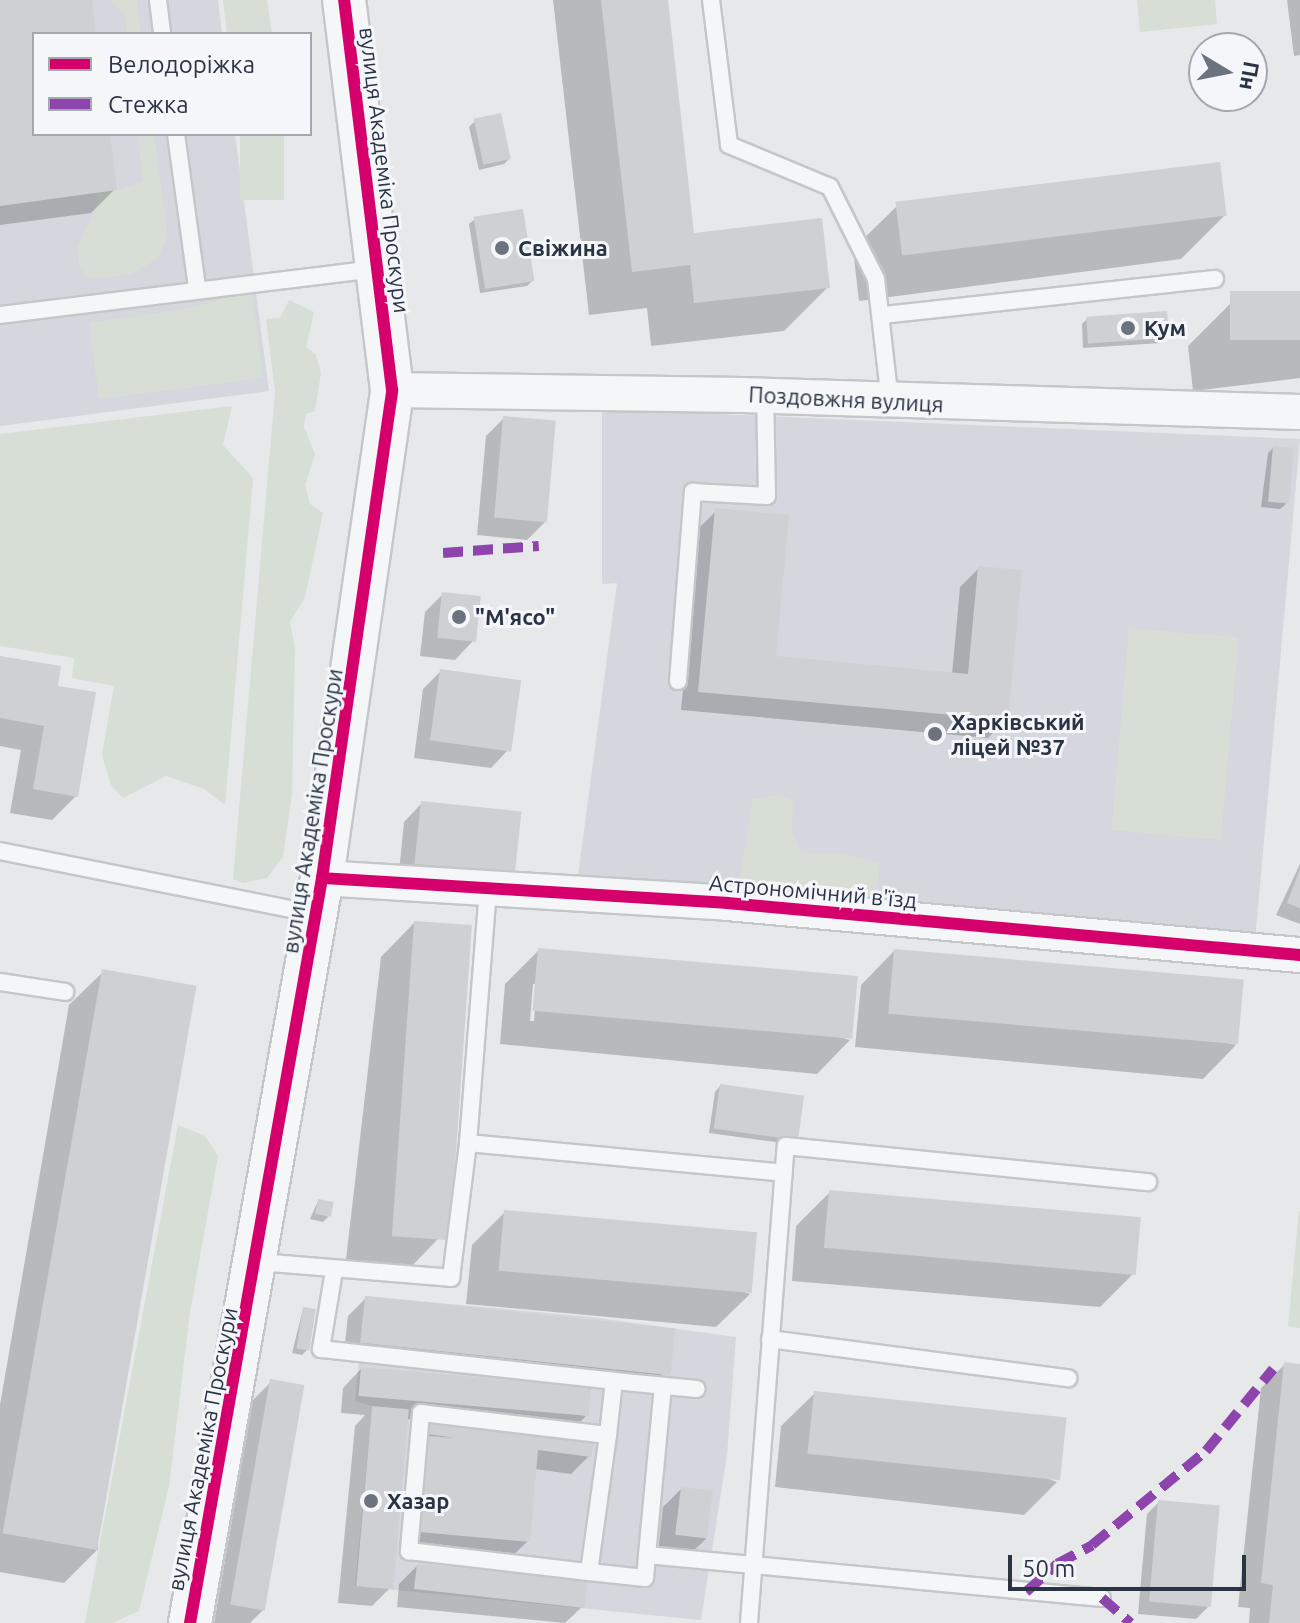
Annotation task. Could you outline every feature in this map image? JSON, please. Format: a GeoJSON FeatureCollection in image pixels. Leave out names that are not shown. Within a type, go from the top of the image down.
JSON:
{"type":"FeatureCollection","features":[{"type":"Feature","properties":{"kind":"street","name":"вулиця Академіка Проскури"},"geometry":{"type":"LineString","coordinates":[[190,1623],[258,1262],[319,896],[392,390],[344,0]]}},
{"type":"Feature","properties":{"kind":"street","name":"Поздовжня вулиця"},"geometry":{"type":"LineString","coordinates":[[392,390],[765,396],[890,403],[1300,412]]}},
{"type":"Feature","properties":{"kind":"street","name":"Астрономічний в'їзд"},"geometry":{"type":"LineString","coordinates":[[319,896],[488,889],[876,915],[1300,955]]}},
{"type":"Feature","properties":{"kind":"lane"},"geometry":{"type":"LineString","coordinates":[[158,0],[162,32]]}},
{"type":"Feature","properties":{"kind":"lane"},"geometry":{"type":"LineString","coordinates":[[711,0],[729,145],[830,187],[876,279],[883,315],[890,403]]}},
{"type":"Feature","properties":{"kind":"lane"},"geometry":{"type":"LineString","coordinates":[[176,136],[197,288]]}},
{"type":"Feature","properties":{"kind":"lane"},"geometry":{"type":"LineString","coordinates":[[0,315],[197,288],[377,269]]}},
{"type":"Feature","properties":{"kind":"lane"},"geometry":{"type":"LineString","coordinates":[[883,315],[1215,279]]}},
{"type":"Feature","properties":{"kind":"lane"},"geometry":{"type":"LineString","coordinates":[[678,681],[693,492],[767,496],[765,396]]}},
{"type":"Feature","properties":{"kind":"lane"},"geometry":{"type":"LineString","coordinates":[[0,851],[319,896]]}},
{"type":"Feature","properties":{"kind":"lane"},"geometry":{"type":"LineString","coordinates":[[258,1262],[334,1271],[451,1278],[468,1143],[488,889]]}},
{"type":"Feature","properties":{"kind":"lane"},"geometry":{"type":"LineString","coordinates":[[0,982],[65,992]]}},
{"type":"Feature","properties":{"kind":"lane"},"geometry":{"type":"LineString","coordinates":[[468,1143],[784,1173]]}},
{"type":"Feature","properties":{"kind":"lane"},"geometry":{"type":"LineString","coordinates":[[749,1623],[786,1146],[1148,1182]]}},
{"type":"Feature","properties":{"kind":"lane"},"geometry":{"type":"LineString","coordinates":[[334,1271],[321,1349],[697,1389]]}},
{"type":"Feature","properties":{"kind":"lane"},"geometry":{"type":"LineString","coordinates":[[770,1339],[1068,1378]]}},
{"type":"Feature","properties":{"kind":"lane"},"geometry":{"type":"LineString","coordinates":[[589,1572],[614,1381]]}},
{"type":"Feature","properties":{"kind":"lane"},"geometry":{"type":"LineString","coordinates":[[608,1435],[421,1413],[409,1551],[645,1578],[663,1386]]}},
{"type":"Feature","properties":{"kind":"lane"},"geometry":{"type":"LineString","coordinates":[[647,1555],[1102,1598]]}},
{"type":"Feature","properties":{"kind":"shaded area"},"geometry":{"type":"Polygon","coordinates":[[[0,0],[218,0],[222,32],[32,32],[32,136],[235,136],[269,391],[0,426],[0,0]]]}},
{"type":"Feature","properties":{"kind":"shaded area"},"geometry":{"type":"Polygon","coordinates":[[[110,0],[137,0],[141,32],[127,32],[125,16],[110,0]]]}},
{"type":"Feature","properties":{"kind":"shaded area"},"geometry":{"type":"Polygon","coordinates":[[[223,0],[267,0],[272,32],[227,32],[223,0]]]}},
{"type":"Feature","properties":{"kind":"shaded area"},"geometry":{"type":"Polygon","coordinates":[[[1137,0],[1215,0],[1217,24],[1140,32],[1137,0]]]}},
{"type":"Feature","properties":{"kind":"shaded area"},"geometry":{"type":"Polygon","coordinates":[[[138,136],[154,136],[168,236],[157,259],[132,274],[91,279],[79,267],[77,249],[96,208],[98,189],[117,190],[143,182],[138,136]]]}},
{"type":"Feature","properties":{"kind":"shaded area"},"geometry":{"type":"Polygon","coordinates":[[[240,136],[284,136],[284,200],[240,200],[240,136]]]}},
{"type":"Feature","properties":{"kind":"shaded area"},"geometry":{"type":"Polygon","coordinates":[[[252,289],[263,378],[99,399],[89,323],[190,308],[252,289]]]}},
{"type":"Feature","properties":{"kind":"shaded area"},"geometry":{"type":"Polygon","coordinates":[[[289,300],[314,312],[306,347],[316,355],[321,373],[315,411],[306,414],[304,427],[315,454],[305,485],[310,504],[323,513],[305,597],[290,622],[295,648],[292,793],[283,857],[267,878],[243,883],[233,879],[275,392],[266,319],[280,318],[289,300]]]}},
{"type":"Feature","properties":{"kind":"shaded area"},"geometry":{"type":"Polygon","coordinates":[[[232,406],[223,445],[253,478],[225,805],[204,789],[166,776],[123,798],[111,785],[102,755],[114,686],[72,678],[74,658],[0,646],[0,434],[232,406]]]}},
{"type":"Feature","properties":{"kind":"shaded area","name":"Харківський ліцей №37"},"geometry":{"type":"Polygon","coordinates":[[[602,409],[1300,439],[1255,941],[577,883],[617,583],[602,584],[602,409]]]}},
{"type":"Feature","properties":{"kind":"shaded area"},"geometry":{"type":"Polygon","coordinates":[[[1129,628],[1239,638],[1221,840],[1111,830],[1129,628]]]}},
{"type":"Feature","properties":{"kind":"shaded area"},"geometry":{"type":"Polygon","coordinates":[[[775,795],[793,800],[792,834],[802,853],[842,853],[880,863],[877,896],[739,883],[753,799],[775,795]]]}},
{"type":"Feature","properties":{"kind":"shaded area"},"geometry":{"type":"Polygon","coordinates":[[[178,1125],[205,1136],[218,1156],[190,1312],[169,1486],[139,1611],[112,1623],[85,1623],[178,1125]]]}},
{"type":"Feature","properties":{"kind":"shaded area"},"geometry":{"type":"Polygon","coordinates":[[[1300,1211],[1300,1328],[1288,1326],[1300,1211]]]}},
{"type":"Feature","properties":{"kind":"shaded area"},"geometry":{"type":"Polygon","coordinates":[[[365,1296],[591,1317],[736,1337],[727,1455],[701,1620],[355,1586],[372,1406],[355,1401],[365,1296]]]}},
{"type":"Feature","properties":{"kind":"building"},"geometry":{"type":"Polygon","coordinates":[[[0,0],[92,0],[96,32],[32,32],[32,136],[110,136],[117,190],[0,206],[0,0]]]}},
{"type":"Feature","properties":{"kind":"building"},"geometry":{"type":"Polygon","coordinates":[[[601,0],[668,0],[694,233],[822,218],[830,288],[694,303],[690,265],[632,272],[601,0]]]}},
{"type":"Feature","properties":{"kind":"building"},"geometry":{"type":"Polygon","coordinates":[[[501,113],[511,159],[483,165],[474,119],[501,113]]]}},
{"type":"Feature","properties":{"kind":"building"},"geometry":{"type":"Polygon","coordinates":[[[1220,162],[1227,216],[902,255],[895,202],[1220,162]]]}},
{"type":"Feature","properties":{"kind":"building","name":"Свіжина"},"geometry":{"type":"Polygon","coordinates":[[[523,209],[534,281],[485,289],[474,217],[523,209]]]}},
{"type":"Feature","properties":{"kind":"building"},"geometry":{"type":"Polygon","coordinates":[[[1230,291],[1300,291],[1300,340],[1230,340],[1230,291]]]}},
{"type":"Feature","properties":{"kind":"building","name":"Кум"},"geometry":{"type":"Polygon","coordinates":[[[1167,311],[1169,338],[1088,344],[1086,317],[1167,311]]]}},
{"type":"Feature","properties":{"kind":"building"},"geometry":{"type":"Polygon","coordinates":[[[503,416],[556,421],[547,522],[494,518],[503,416]]]}},
{"type":"Feature","properties":{"kind":"building"},"geometry":{"type":"Polygon","coordinates":[[[1273,446],[1294,448],[1289,504],[1268,502],[1273,446]]]}},
{"type":"Feature","properties":{"kind":"building"},"geometry":{"type":"Polygon","coordinates":[[[715,508],[789,515],[776,656],[968,674],[978,566],[1022,570],[1008,720],[698,692],[715,508]]]}},
{"type":"Feature","properties":{"kind":"building","name":"\"М'ясо\""},"geometry":{"type":"Polygon","coordinates":[[[442,592],[481,596],[476,642],[437,638],[442,592]]]}},
{"type":"Feature","properties":{"kind":"building"},"geometry":{"type":"Polygon","coordinates":[[[0,656],[61,666],[58,686],[96,692],[78,797],[33,789],[44,726],[0,718],[0,656]]]}},
{"type":"Feature","properties":{"kind":"building"},"geometry":{"type":"Polygon","coordinates":[[[440,669],[521,680],[511,752],[430,740],[440,669]]]}},
{"type":"Feature","properties":{"kind":"building"},"geometry":{"type":"Polygon","coordinates":[[[421,801],[521,812],[515,874],[414,864],[421,801]]]}},
{"type":"Feature","properties":{"kind":"building"},"geometry":{"type":"Polygon","coordinates":[[[1300,869],[1300,908],[1287,903],[1300,869]]]}},
{"type":"Feature","properties":{"kind":"building"},"geometry":{"type":"Polygon","coordinates":[[[414,921],[472,925],[450,1240],[392,1236],[414,921]]]}},
{"type":"Feature","properties":{"kind":"building"},"geometry":{"type":"Polygon","coordinates":[[[538,948],[858,976],[852,1039],[533,1011],[538,948]]]}},
{"type":"Feature","properties":{"kind":"building"},"geometry":{"type":"Polygon","coordinates":[[[894,949],[1244,980],[1238,1044],[888,1014],[894,949]]]}},
{"type":"Feature","properties":{"kind":"building"},"geometry":{"type":"Polygon","coordinates":[[[102,969],[197,986],[97,1550],[2,1533],[102,969]]]}},
{"type":"Feature","properties":{"kind":"building"},"geometry":{"type":"Polygon","coordinates":[[[720,1084],[804,1096],[798,1140],[714,1129],[720,1084]]]}},
{"type":"Feature","properties":{"kind":"building"},"geometry":{"type":"Polygon","coordinates":[[[829,1190],[1141,1217],[1136,1275],[824,1248],[829,1190]]]}},
{"type":"Feature","properties":{"kind":"building"},"geometry":{"type":"Polygon","coordinates":[[[318,1199],[334,1202],[331,1217],[315,1214],[318,1199]]]}},
{"type":"Feature","properties":{"kind":"building"},"geometry":{"type":"Polygon","coordinates":[[[504,1210],[757,1232],[752,1293],[499,1271],[504,1210]]]}},
{"type":"Feature","properties":{"kind":"building"},"geometry":{"type":"Polygon","coordinates":[[[365,1296],[675,1329],[670,1375],[360,1343],[365,1296]]]}},
{"type":"Feature","properties":{"kind":"building"},"geometry":{"type":"Polygon","coordinates":[[[303,1307],[316,1309],[309,1351],[296,1348],[303,1307]]]}},
{"type":"Feature","properties":{"kind":"building"},"geometry":{"type":"Polygon","coordinates":[[[1284,1362],[1300,1364],[1300,1623],[1269,1623],[1273,1585],[1261,1583],[1284,1362]]]}},
{"type":"Feature","properties":{"kind":"building"},"geometry":{"type":"Polygon","coordinates":[[[361,1367],[591,1387],[589,1416],[358,1396],[361,1367]]]}},
{"type":"Feature","properties":{"kind":"building"},"geometry":{"type":"Polygon","coordinates":[[[270,1379],[304,1385],[265,1611],[230,1605],[270,1379]]]}},
{"type":"Feature","properties":{"kind":"building"},"geometry":{"type":"Polygon","coordinates":[[[814,1391],[1067,1418],[1060,1480],[807,1454],[814,1391]]]}},
{"type":"Feature","properties":{"kind":"building"},"geometry":{"type":"Polygon","coordinates":[[[372,1406],[409,1409],[393,1590],[356,1586],[372,1406]]]}},
{"type":"Feature","properties":{"kind":"building"},"geometry":{"type":"Polygon","coordinates":[[[430,1419],[594,1441],[591,1457],[538,1450],[530,1542],[419,1532],[428,1436],[455,1438],[428,1434],[430,1419]]]}},
{"type":"Feature","properties":{"kind":"building"},"geometry":{"type":"Polygon","coordinates":[[[681,1487],[713,1491],[707,1539],[675,1535],[681,1487]]]}},
{"type":"Feature","properties":{"kind":"building"},"geometry":{"type":"Polygon","coordinates":[[[1158,1500],[1220,1505],[1211,1607],[1149,1602],[1158,1500]]]}},
{"type":"Feature","properties":{"kind":"building"},"geometry":{"type":"Polygon","coordinates":[[[417,1564],[588,1579],[584,1608],[414,1589],[417,1564]]]}},
{"type":"Feature","properties":{"kind":"marked path"},"geometry":{"type":"LineString","coordinates":[[443,553],[539,546]]}},
{"type":"Feature","properties":{"kind":"marked path"},"geometry":{"type":"LineString","coordinates":[[1026,1592],[1057,1564],[1092,1545],[1206,1451],[1273,1369]]}},
{"type":"Feature","properties":{"kind":"marked path"},"geometry":{"type":"LineString","coordinates":[[1102,1598],[1131,1623]]}},
{"type":"Feature","properties":{"kind":"cycle path"},"geometry":{"type":"LineString","coordinates":[[190,1623],[322,878],[392,390],[344,0]]}},
{"type":"Feature","properties":{"kind":"cycle path"},"geometry":{"type":"LineString","coordinates":[[322,878],[727,903],[1300,955]]}},
{"type":"Feature","properties":{"kind":"place","name":"Свіжина"},"geometry":{"type":"Point","coordinates":[502,248]}},
{"type":"Feature","properties":{"kind":"place","name":"Кум"},"geometry":{"type":"Point","coordinates":[1128,328]}},
{"type":"Feature","properties":{"kind":"place","name":"\"М'ясо\""},"geometry":{"type":"Point","coordinates":[459,617]}},
{"type":"Feature","properties":{"kind":"place","name":"Харківський ліцей №37"},"geometry":{"type":"Point","coordinates":[935,734]}},
{"type":"Feature","properties":{"kind":"place","name":"Хазар"},"geometry":{"type":"Point","coordinates":[371,1501]}}]}
